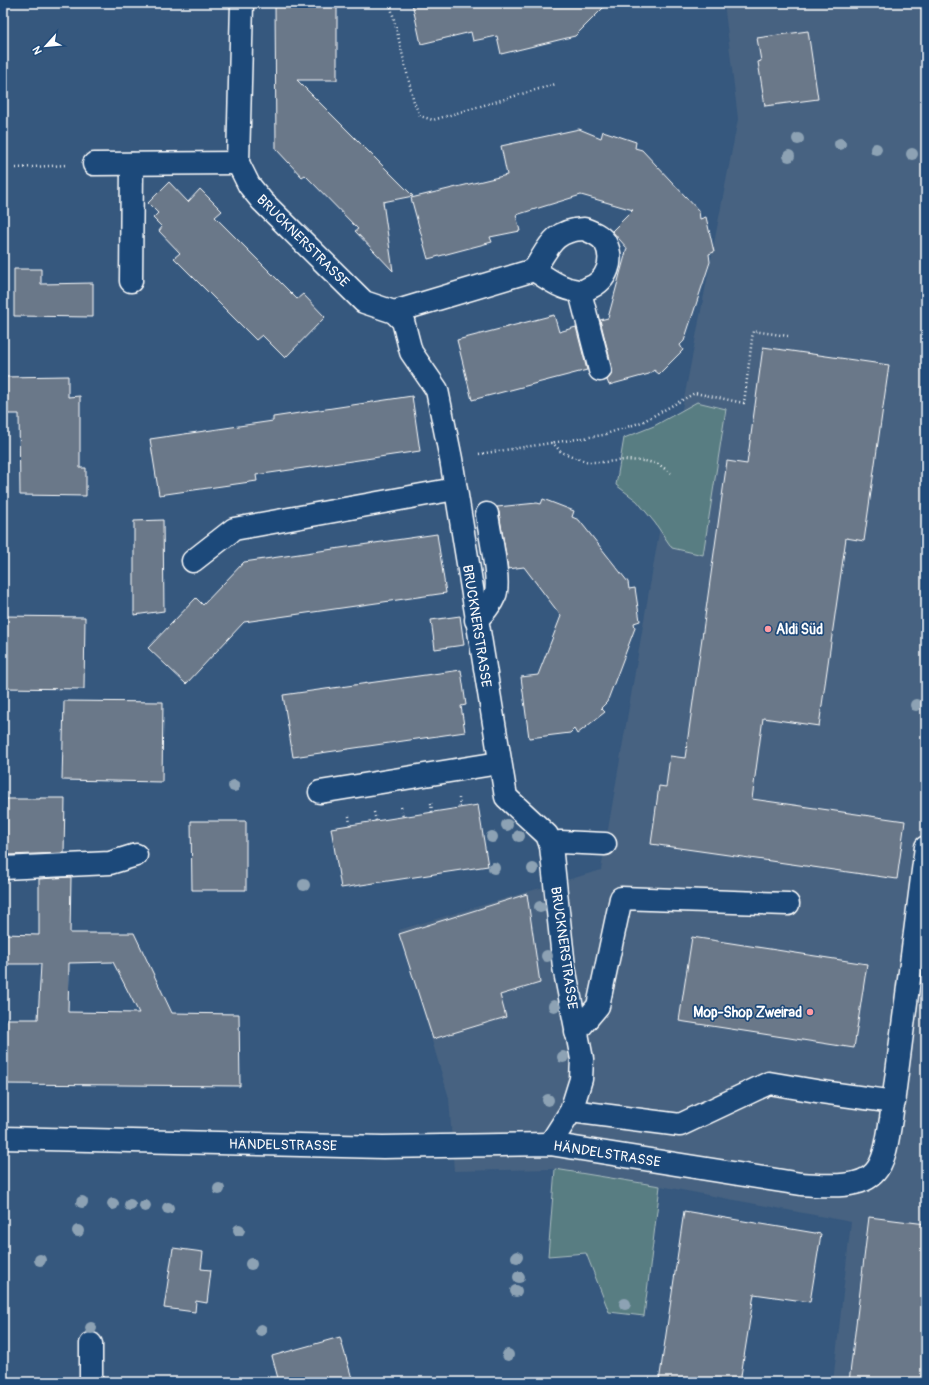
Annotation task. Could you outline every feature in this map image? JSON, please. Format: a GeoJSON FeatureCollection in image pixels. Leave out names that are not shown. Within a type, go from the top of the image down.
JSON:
{"type":"FeatureCollection","features":[{"type":"Feature","properties":{"kind":"street","name":"BRUCKNERSTRASSE"},"geometry":{"type":"LineString","coordinates":[[242,3],[238,163],[249,185],[262,201],[364,302],[394,312],[403,321],[412,352],[437,390],[451,459],[506,797],[547,835],[551,846],[564,967],[582,1059],[581,1080],[571,1111],[550,1144]]}},
{"type":"Feature","properties":{"kind":"street"},"geometry":{"type":"LineString","coordinates":[[94,164],[238,163]]}},
{"type":"Feature","properties":{"kind":"street"},"geometry":{"type":"LineString","coordinates":[[132,164],[132,280]]}},
{"type":"Feature","properties":{"kind":"street"},"geometry":{"type":"LineString","coordinates":[[394,312],[534,270],[551,243],[561,234],[572,230],[584,229],[595,234],[604,242],[609,253],[609,265],[605,276],[597,285],[580,292],[562,288],[534,270]]}},
{"type":"Feature","properties":{"kind":"street"},"geometry":{"type":"LineString","coordinates":[[580,292],[600,370]]}},
{"type":"Feature","properties":{"kind":"street"},"geometry":{"type":"LineString","coordinates":[[193,561],[234,529],[455,489]]}},
{"type":"Feature","properties":{"kind":"street"},"geometry":{"type":"LineString","coordinates":[[476,620],[488,608],[496,594],[497,580],[487,514]]}},
{"type":"Feature","properties":{"kind":"street"},"geometry":{"type":"LineString","coordinates":[[320,792],[500,763]]}},
{"type":"Feature","properties":{"kind":"street"},"geometry":{"type":"LineString","coordinates":[[551,846],[560,842],[604,844]]}},
{"type":"Feature","properties":{"kind":"street","name":"HÄNDELSTRASSE"},"geometry":{"type":"LineString","coordinates":[[3,1138],[383,1147],[550,1144],[801,1184],[832,1186],[864,1181],[875,1173],[883,1157],[894,1102],[926,847]]}},
{"type":"Feature","properties":{"kind":"street"},"geometry":{"type":"LineString","coordinates":[[3,868],[110,863],[136,855]]}},
{"type":"Feature","properties":{"kind":"street"},"geometry":{"type":"LineString","coordinates":[[576,1032],[598,1006],[621,898],[788,904]]}},
{"type":"Feature","properties":{"kind":"street"},"geometry":{"type":"LineString","coordinates":[[571,1111],[680,1125],[769,1083],[894,1102]]}},
{"type":"Feature","properties":{"kind":"street"},"geometry":{"type":"LineString","coordinates":[[91,1344],[91,1382]]}},
{"type":"Feature","properties":{"kind":"path"},"geometry":{"type":"LineString","coordinates":[[390,3],[414,102],[420,116],[433,120],[556,84]]}},
{"type":"Feature","properties":{"kind":"path"},"geometry":{"type":"LineString","coordinates":[[16,168],[94,164]]}},
{"type":"Feature","properties":{"kind":"path"},"geometry":{"type":"LineString","coordinates":[[451,459],[602,435],[642,422],[695,393],[744,403],[753,331],[788,336]]}},
{"type":"Feature","properties":{"kind":"path"},"geometry":{"type":"LineString","coordinates":[[552,442],[561,452],[588,462],[625,460],[645,461],[658,464],[671,473]]}},
{"type":"Feature","properties":{"kind":"path"},"geometry":{"type":"LineString","coordinates":[[458,794],[460,808]]}},
{"type":"Feature","properties":{"kind":"shaded area"},"geometry":{"type":"Polygon","coordinates":[[[724,3],[926,3],[926,1382],[833,1382],[851,1222],[660,1186],[555,1169],[454,1171],[449,1098],[399,930],[601,870],[666,492],[738,119],[724,3]]]}},
{"type":"Feature","properties":{"kind":"green space"},"geometry":{"type":"Polygon","coordinates":[[[697,402],[726,409],[703,555],[672,548],[655,523],[637,501],[616,485],[624,438],[654,426],[697,402]]]}},
{"type":"Feature","properties":{"kind":"green space"},"geometry":{"type":"Polygon","coordinates":[[[555,1169],[660,1186],[644,1316],[609,1312],[586,1253],[548,1256],[555,1169]]]}},
{"type":"Feature","properties":{"kind":"building"},"geometry":{"type":"Polygon","coordinates":[[[275,3],[337,3],[337,80],[297,80],[413,196],[383,202],[393,271],[355,231],[358,229],[305,175],[302,177],[276,149],[275,3]]]}},
{"type":"Feature","properties":{"kind":"building"},"geometry":{"type":"Polygon","coordinates":[[[412,3],[608,3],[575,36],[501,54],[497,36],[473,41],[471,32],[421,44],[412,3]]]}},
{"type":"Feature","properties":{"kind":"building"},"geometry":{"type":"Polygon","coordinates":[[[808,31],[818,99],[765,106],[758,62],[761,61],[757,38],[808,31]]]}},
{"type":"Feature","properties":{"kind":"building"},"geometry":{"type":"Polygon","coordinates":[[[579,129],[601,138],[603,131],[636,142],[635,148],[642,150],[699,211],[700,219],[706,217],[714,252],[709,254],[710,262],[684,341],[680,345],[683,350],[659,374],[654,370],[649,374],[609,385],[607,380],[612,374],[612,367],[600,320],[608,318],[627,248],[612,231],[633,210],[581,195],[516,215],[520,231],[490,237],[492,242],[428,259],[411,198],[507,175],[501,146],[579,129]]]}},
{"type":"Feature","properties":{"kind":"building"},"geometry":{"type":"Polygon","coordinates":[[[169,182],[188,202],[200,189],[222,211],[215,217],[297,299],[303,294],[325,317],[285,358],[262,335],[256,340],[174,258],[180,253],[159,231],[162,227],[153,218],[158,213],[148,203],[169,182]]]}},
{"type":"Feature","properties":{"kind":"building"},"geometry":{"type":"Polygon","coordinates":[[[14,269],[41,269],[41,284],[93,283],[93,317],[14,316],[14,269]]]}},
{"type":"Feature","properties":{"kind":"building"},"geometry":{"type":"Polygon","coordinates":[[[554,315],[559,332],[576,327],[587,370],[472,400],[457,340],[554,315]]]}},
{"type":"Feature","properties":{"kind":"building","name":"Aldi Süd"},"geometry":{"type":"Polygon","coordinates":[[[763,347],[889,365],[864,541],[846,538],[819,726],[763,718],[752,799],[905,821],[897,879],[651,844],[659,786],[666,787],[670,756],[685,758],[727,461],[747,464],[763,347]]]}},
{"type":"Feature","properties":{"kind":"building"},"geometry":{"type":"Polygon","coordinates":[[[68,376],[68,397],[80,396],[80,468],[86,468],[86,496],[20,495],[19,414],[3,414],[3,377],[68,376]]]}},
{"type":"Feature","properties":{"kind":"building"},"geometry":{"type":"Polygon","coordinates":[[[412,396],[420,451],[256,475],[257,481],[159,495],[150,439],[273,421],[273,417],[412,396]]]}},
{"type":"Feature","properties":{"kind":"building"},"geometry":{"type":"Polygon","coordinates":[[[543,499],[574,511],[572,517],[579,520],[628,582],[629,589],[635,588],[640,621],[634,623],[635,628],[607,702],[601,708],[605,712],[577,734],[574,729],[570,733],[529,738],[521,677],[538,675],[561,616],[524,567],[508,569],[497,507],[537,503],[541,504],[543,499]]]}},
{"type":"Feature","properties":{"kind":"building"},"geometry":{"type":"Polygon","coordinates":[[[163,520],[164,611],[134,615],[134,521],[163,520]]]}},
{"type":"Feature","properties":{"kind":"building"},"geometry":{"type":"Polygon","coordinates":[[[437,534],[446,593],[244,622],[186,684],[148,648],[196,598],[203,605],[244,562],[437,534]]]}},
{"type":"Feature","properties":{"kind":"building"},"geometry":{"type":"Polygon","coordinates":[[[3,616],[85,617],[84,689],[3,688],[3,616]]]}},
{"type":"Feature","properties":{"kind":"building"},"geometry":{"type":"Polygon","coordinates":[[[460,616],[464,645],[435,649],[431,620],[460,616]]]}},
{"type":"Feature","properties":{"kind":"building"},"geometry":{"type":"Polygon","coordinates":[[[461,670],[466,705],[461,706],[465,732],[293,757],[283,695],[461,670]]]}},
{"type":"Feature","properties":{"kind":"building"},"geometry":{"type":"Polygon","coordinates":[[[64,701],[163,702],[162,782],[62,780],[64,701]]]}},
{"type":"Feature","properties":{"kind":"building"},"geometry":{"type":"Polygon","coordinates":[[[65,798],[64,853],[6,855],[6,799],[65,798]]]}},
{"type":"Feature","properties":{"kind":"building"},"geometry":{"type":"Polygon","coordinates":[[[478,805],[488,866],[341,888],[331,828],[478,805]]]}},
{"type":"Feature","properties":{"kind":"building"},"geometry":{"type":"Polygon","coordinates":[[[191,821],[246,821],[246,890],[192,890],[191,821]]]}},
{"type":"Feature","properties":{"kind":"building"},"geometry":{"type":"Polygon","coordinates":[[[71,877],[70,933],[134,933],[172,1013],[239,1014],[240,1086],[3,1084],[3,1019],[38,1019],[41,964],[3,964],[3,934],[39,935],[39,879],[71,877]],[[113,962],[69,963],[68,1012],[139,1013],[113,962]]]}},
{"type":"Feature","properties":{"kind":"building"},"geometry":{"type":"Polygon","coordinates":[[[527,894],[540,983],[500,995],[506,1017],[433,1039],[399,934],[527,894]]]}},
{"type":"Feature","properties":{"kind":"building"},"geometry":{"type":"Polygon","coordinates":[[[692,937],[867,964],[854,1048],[679,1021],[692,937]]]}},
{"type":"Feature","properties":{"kind":"building"},"geometry":{"type":"Polygon","coordinates":[[[684,1211],[821,1234],[810,1302],[754,1294],[740,1382],[659,1382],[684,1211]]]}},
{"type":"Feature","properties":{"kind":"building"},"geometry":{"type":"Polygon","coordinates":[[[869,1217],[926,1224],[926,1370],[923,1370],[921,1382],[849,1382],[869,1217]]]}},
{"type":"Feature","properties":{"kind":"building"},"geometry":{"type":"Polygon","coordinates":[[[173,1248],[203,1252],[201,1269],[211,1270],[207,1303],[196,1301],[195,1312],[164,1308],[173,1248]]]}},
{"type":"Feature","properties":{"kind":"building"},"geometry":{"type":"Polygon","coordinates":[[[340,1337],[353,1382],[279,1382],[272,1356],[340,1337]]]}},
{"type":"Feature","properties":{"kind":"place","name":"Aldi Süd"},"geometry":{"type":"Point","coordinates":[768,629]}},
{"type":"Feature","properties":{"kind":"place","name":"Mop-Shop Zweirad"},"geometry":{"type":"Point","coordinates":[810,1012]}}]}
